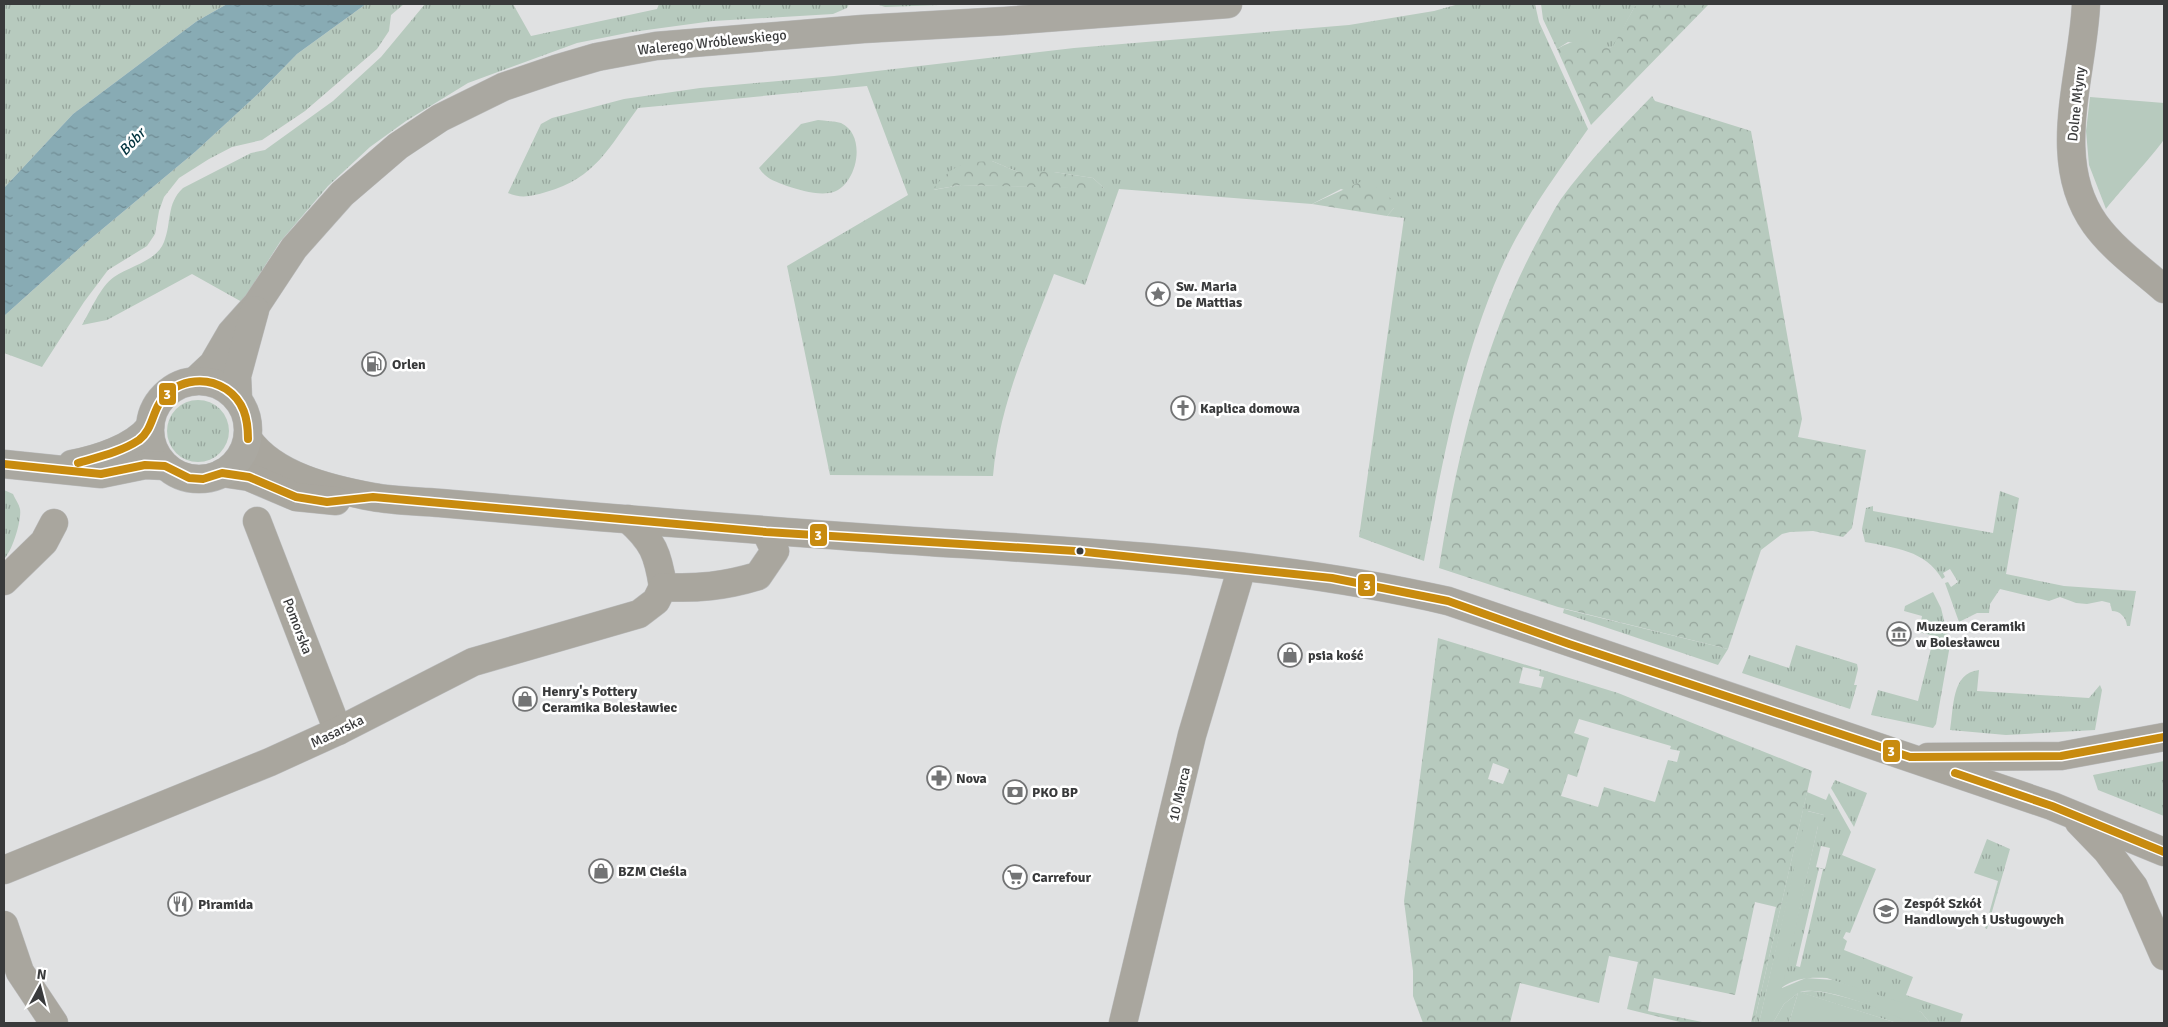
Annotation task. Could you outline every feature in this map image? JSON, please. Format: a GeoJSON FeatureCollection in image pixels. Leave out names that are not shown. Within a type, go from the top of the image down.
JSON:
{"type":"FeatureCollection","features":[{"type":"Feature","properties":{"kind":"main road","name":"Walerego Wróblewskiego"},"geometry":{"type":"LineString","coordinates":[[196,380],[213,364],[231,333],[257,304],[282,264],[311,227],[366,172],[398,146],[440,118],[503,87],[597,57],[656,46],[863,28],[1005,21],[1228,4]]}},
{"type":"Feature","properties":{"kind":"main road","name":"Walerego Wróblewskiego"},"geometry":{"type":"LineString","coordinates":[[238,399],[238,376],[257,304]]}},
{"type":"Feature","properties":{"kind":"main road"},"geometry":{"type":"LineString","coordinates":[[9,465],[102,474],[145,465],[165,466],[189,478],[203,479],[222,473],[239,458],[248,439],[247,418],[238,399],[217,384],[196,380],[185,383],[164,396],[152,416],[150,427],[153,448],[165,466]]}},
{"type":"Feature","properties":{"kind":"main road"},"geometry":{"type":"LineString","coordinates":[[54,468],[79,463],[116,450],[141,438],[150,427]]}},
{"type":"Feature","properties":{"kind":"street","name":"Dolne Młyny"},"geometry":{"type":"LineString","coordinates":[[2086,4],[2072,126],[2073,173],[2078,194],[2100,229],[2164,290]]}},
{"type":"Feature","properties":{"kind":"street"},"geometry":{"type":"LineString","coordinates":[[248,439],[275,466],[303,478],[373,497],[766,532],[1076,551],[1242,567],[1332,578],[1448,601],[2073,815],[2164,852]]}},
{"type":"Feature","properties":{"kind":"street"},"geometry":{"type":"LineString","coordinates":[[222,473],[249,477],[296,497],[327,502],[373,497]]}},
{"type":"Feature","properties":{"kind":"street"},"geometry":{"type":"LineString","coordinates":[[628,519],[645,534],[655,550],[663,587],[697,589],[728,585],[758,576],[775,550],[766,532]]}},
{"type":"Feature","properties":{"kind":"street","name":"Pomorska"},"geometry":{"type":"LineString","coordinates":[[257,520],[338,732]]}},
{"type":"Feature","properties":{"kind":"street"},"geometry":{"type":"LineString","coordinates":[[4,581],[44,542],[54,524]]}},
{"type":"Feature","properties":{"kind":"street","name":"10 Marca"},"geometry":{"type":"LineString","coordinates":[[1123,1023],[1192,735],[1242,567]]}},
{"type":"Feature","properties":{"kind":"street","name":"Masarska"},"geometry":{"type":"LineString","coordinates":[[4,870],[239,775],[338,732],[473,662],[639,614],[656,601],[663,587]]}},
{"type":"Feature","properties":{"kind":"street"},"geometry":{"type":"LineString","coordinates":[[1910,758],[2061,756],[2164,737]]}},
{"type":"Feature","properties":{"kind":"street"},"geometry":{"type":"LineString","coordinates":[[2073,815],[2108,851],[2134,887],[2164,956]]}},
{"type":"Feature","properties":{"kind":"street"},"geometry":{"type":"LineString","coordinates":[[4,925],[20,972],[54,1023]]}},
{"type":"Feature","properties":{"kind":"green space"},"geometry":{"type":"Polygon","coordinates":[[[4,4],[227,4],[197,21],[73,114],[4,188],[4,4]]]}},
{"type":"Feature","properties":{"kind":"green space"},"geometry":{"type":"Polygon","coordinates":[[[366,4],[404,4],[391,15],[389,31],[377,49],[305,111],[262,140],[232,147],[179,178],[164,197],[159,211],[155,234],[147,246],[108,270],[84,302],[42,367],[4,353],[4,316],[82,246],[195,152],[260,92],[297,54],[366,4]]]}},
{"type":"Feature","properties":{"kind":"green space"},"geometry":{"type":"Polygon","coordinates":[[[425,4],[513,4],[531,36],[657,9],[659,4],[849,4],[847,8],[833,14],[713,21],[632,32],[577,43],[468,83],[406,121],[370,147],[328,186],[280,242],[242,302],[192,274],[107,320],[82,325],[109,281],[120,273],[149,259],[160,249],[166,235],[174,200],[183,188],[251,153],[265,150],[333,101],[381,57],[425,4]]]}},
{"type":"Feature","properties":{"kind":"green space"},"geometry":{"type":"Polygon","coordinates":[[[876,4],[967,4],[885,7],[876,4]]]}},
{"type":"Feature","properties":{"kind":"green space"},"geometry":{"type":"Polygon","coordinates":[[[1459,4],[1535,4],[1539,22],[1588,129],[1540,198],[1519,234],[1500,271],[1486,306],[1463,378],[1445,451],[1424,561],[1359,537],[1404,218],[1387,216],[1394,208],[1341,189],[1312,204],[1119,189],[1085,285],[1054,274],[1008,398],[996,450],[993,476],[830,475],[787,266],[908,195],[867,86],[638,108],[600,159],[577,178],[563,186],[536,195],[522,196],[508,193],[541,124],[552,118],[624,99],[700,88],[834,76],[1074,48],[1349,25],[1434,11],[1459,4]],[[992,161],[933,190],[961,185],[1104,188],[1093,178],[1054,172],[1018,172],[992,161]]]}},
{"type":"Feature","properties":{"kind":"green space"},"geometry":{"type":"Polygon","coordinates":[[[1541,4],[1636,4],[1614,46],[1610,48],[1568,42],[1557,49],[1543,19],[1541,4]]]}},
{"type":"Feature","properties":{"kind":"green space"},"geometry":{"type":"Polygon","coordinates":[[[1636,4],[1709,4],[1591,125],[1557,49],[1577,41],[1595,43],[1610,48],[1613,46],[1636,4]]]}},
{"type":"Feature","properties":{"kind":"green space"},"geometry":{"type":"Polygon","coordinates":[[[1652,96],[1655,101],[1751,131],[1802,419],[1798,437],[1866,450],[1852,528],[1843,537],[1813,531],[1790,532],[1782,534],[1761,550],[1728,649],[1558,607],[1439,568],[1454,483],[1475,398],[1503,316],[1520,277],[1547,223],[1571,185],[1616,133],[1652,96]]]}},
{"type":"Feature","properties":{"kind":"green space"},"geometry":{"type":"Polygon","coordinates":[[[2090,97],[2164,103],[2164,139],[2106,209],[2089,165],[2086,131],[2090,97]]]}},
{"type":"Feature","properties":{"kind":"green space"},"geometry":{"type":"Polygon","coordinates":[[[818,120],[841,123],[850,130],[855,139],[857,150],[856,162],[846,183],[838,190],[829,193],[819,193],[787,186],[771,180],[765,175],[759,168],[801,124],[818,120]]]}},
{"type":"Feature","properties":{"kind":"green space"},"geometry":{"type":"Polygon","coordinates":[[[992,161],[1018,172],[1054,172],[1093,178],[1105,189],[961,185],[932,190],[946,175],[958,166],[972,162],[992,161]]]}},
{"type":"Feature","properties":{"kind":"green space"},"geometry":{"type":"Polygon","coordinates":[[[1360,182],[1369,182],[1393,200],[1394,208],[1387,216],[1312,204],[1360,182]]]}},
{"type":"Feature","properties":{"kind":"green space"},"geometry":{"type":"Polygon","coordinates":[[[198,400],[210,403],[220,409],[226,419],[229,431],[226,443],[220,453],[210,459],[198,462],[186,459],[176,453],[170,443],[167,431],[170,419],[176,409],[186,403],[198,400]]]}},
{"type":"Feature","properties":{"kind":"green space"},"geometry":{"type":"Polygon","coordinates":[[[4,490],[13,494],[20,514],[13,543],[4,559],[4,490]]]}},
{"type":"Feature","properties":{"kind":"green space"},"geometry":{"type":"Polygon","coordinates":[[[2000,491],[2019,498],[2006,574],[2064,586],[2136,591],[2130,626],[2127,626],[2122,615],[2112,611],[2110,603],[2102,601],[2087,604],[2076,603],[2060,597],[2049,601],[2000,589],[1990,604],[1989,613],[1977,613],[1959,622],[1945,583],[1948,582],[1951,587],[1958,582],[1950,569],[1943,573],[1945,577],[1942,579],[1935,569],[1918,556],[1898,549],[1865,542],[1862,529],[1866,508],[1873,506],[1873,511],[1993,533],[2000,491]]]}},
{"type":"Feature","properties":{"kind":"green space"},"geometry":{"type":"Polygon","coordinates":[[[1933,592],[1941,608],[1950,645],[1936,724],[1933,728],[1871,715],[1878,690],[1918,701],[1934,636],[1919,632],[1922,616],[1904,611],[1905,606],[1933,592]]]}},
{"type":"Feature","properties":{"kind":"green space"},"geometry":{"type":"Polygon","coordinates":[[[1564,609],[1728,649],[1718,665],[1563,613],[1564,609]]]}},
{"type":"Feature","properties":{"kind":"green space"},"geometry":{"type":"Polygon","coordinates":[[[1438,638],[1618,693],[1812,771],[1754,1023],[1751,1023],[1776,907],[1755,902],[1735,995],[1654,978],[1648,1011],[1707,1023],[1684,1023],[1627,1009],[1638,962],[1609,956],[1599,1003],[1520,983],[1510,1023],[1423,1023],[1413,996],[1413,971],[1404,901],[1438,638]],[[1523,667],[1519,683],[1541,688],[1544,677],[1539,676],[1540,671],[1523,667]],[[1579,719],[1574,733],[1589,738],[1577,777],[1568,774],[1561,796],[1598,807],[1604,787],[1655,802],[1668,760],[1677,762],[1680,751],[1670,749],[1671,746],[1579,719]],[[1493,763],[1488,779],[1503,784],[1509,769],[1493,763]]]}},
{"type":"Feature","properties":{"kind":"green space"},"geometry":{"type":"Polygon","coordinates":[[[1796,645],[1857,664],[1858,669],[1854,685],[1857,685],[1850,709],[1742,673],[1749,655],[1789,668],[1796,645]]]}},
{"type":"Feature","properties":{"kind":"green space"},"geometry":{"type":"Polygon","coordinates":[[[1979,670],[1977,691],[2089,698],[2100,685],[2102,690],[2095,730],[2006,735],[1950,730],[1954,702],[1959,685],[1963,678],[1979,670]]]}},
{"type":"Feature","properties":{"kind":"green space"},"geometry":{"type":"Polygon","coordinates":[[[2164,761],[2164,816],[2098,790],[2093,775],[2164,761]]]}},
{"type":"Feature","properties":{"kind":"green space"},"geometry":{"type":"Polygon","coordinates":[[[1835,780],[1867,793],[1854,827],[1831,788],[1835,780]]]}},
{"type":"Feature","properties":{"kind":"green space"},"geometry":{"type":"Polygon","coordinates":[[[1807,792],[1826,800],[1829,793],[1851,832],[1842,855],[1876,869],[1850,933],[1846,932],[1843,938],[1847,941],[1844,950],[1913,977],[1906,995],[1963,1014],[1960,1023],[1930,1023],[1921,1012],[1827,978],[1803,979],[1781,988],[1818,826],[1824,815],[1808,811],[1759,1023],[1754,1023],[1807,792]],[[1821,846],[1816,867],[1825,869],[1830,848],[1821,846]],[[1819,868],[1796,966],[1800,967],[1823,869],[1819,868]]]}},
{"type":"Feature","properties":{"kind":"green space"},"geometry":{"type":"Polygon","coordinates":[[[1807,811],[1824,815],[1822,827],[1818,826],[1782,988],[1806,978],[1833,980],[1903,1003],[1921,1012],[1930,1023],[1913,1024],[1856,1001],[1825,992],[1811,991],[1800,992],[1897,1023],[1789,1023],[1798,993],[1784,1004],[1773,1023],[1759,1023],[1807,811]]]}},
{"type":"Feature","properties":{"kind":"green space"},"geometry":{"type":"Polygon","coordinates":[[[1987,839],[2010,849],[1987,929],[1985,928],[1998,881],[1974,873],[1987,839]]]}},
{"type":"Feature","properties":{"kind":"green space"},"geometry":{"type":"Polygon","coordinates":[[[1812,991],[1833,994],[1864,1003],[1905,1018],[1912,1023],[1897,1023],[1799,992],[1812,991]]]}},
{"type":"Feature","properties":{"kind":"green space"},"geometry":{"type":"Polygon","coordinates":[[[1798,993],[1789,1023],[1773,1023],[1784,1004],[1798,993]]]}},
{"type":"Feature","properties":{"kind":"water","name":"Bóbr"},"geometry":{"type":"Polygon","coordinates":[[[227,4],[366,4],[297,54],[260,92],[195,152],[82,246],[4,316],[4,188],[73,114],[197,21],[227,4]]]}},
{"type":"Feature","properties":{"kind":"transit line","name":"3"},"geometry":{"type":"LineString","coordinates":[[78,463],[117,451],[139,440],[149,428],[159,404],[165,396],[172,390],[190,382],[208,382],[226,389],[232,394],[244,411],[248,439]]}},
{"type":"Feature","properties":{"kind":"transit line","name":"3"},"geometry":{"type":"LineString","coordinates":[[4,464],[101,474],[145,465],[165,466],[189,478],[203,479],[222,473],[249,477],[296,497],[327,502],[373,497],[766,532],[1076,551],[1332,578],[1448,601],[1569,644],[1910,757],[2061,756],[2164,737]]}},
{"type":"Feature","properties":{"kind":"transit line","name":"3"},"geometry":{"type":"LineString","coordinates":[[1955,773],[2052,806],[2164,852]]}},
{"type":"Feature","properties":{"kind":"place","name":"Sw. Maria De Mattias"},"geometry":{"type":"Point","coordinates":[1158,294]}},
{"type":"Feature","properties":{"kind":"place","name":"Orlen"},"geometry":{"type":"Point","coordinates":[374,364]}},
{"type":"Feature","properties":{"kind":"place","name":"Kaplica domowa"},"geometry":{"type":"Point","coordinates":[1183,408]}},
{"type":"Feature","properties":{"kind":"place","name":"Muzeum Ceramiki w Bolesławcu"},"geometry":{"type":"Point","coordinates":[1899,634]}},
{"type":"Feature","properties":{"kind":"place","name":"psia kość"},"geometry":{"type":"Point","coordinates":[1290,655]}},
{"type":"Feature","properties":{"kind":"place","name":"Henry's Pottery Ceramika Bolesławiec"},"geometry":{"type":"Point","coordinates":[525,699]}},
{"type":"Feature","properties":{"kind":"place","name":"Nova"},"geometry":{"type":"Point","coordinates":[939,778]}},
{"type":"Feature","properties":{"kind":"place","name":"PKO BP"},"geometry":{"type":"Point","coordinates":[1015,792]}},
{"type":"Feature","properties":{"kind":"place","name":"BZM Cieśla"},"geometry":{"type":"Point","coordinates":[601,871]}},
{"type":"Feature","properties":{"kind":"place","name":"Carrefour"},"geometry":{"type":"Point","coordinates":[1015,877]}},
{"type":"Feature","properties":{"kind":"place","name":"Piramida"},"geometry":{"type":"Point","coordinates":[180,904]}},
{"type":"Feature","properties":{"kind":"place","name":"Zespół Szkół Handlowych i Usługowych"},"geometry":{"type":"Point","coordinates":[1886,911]}}]}
